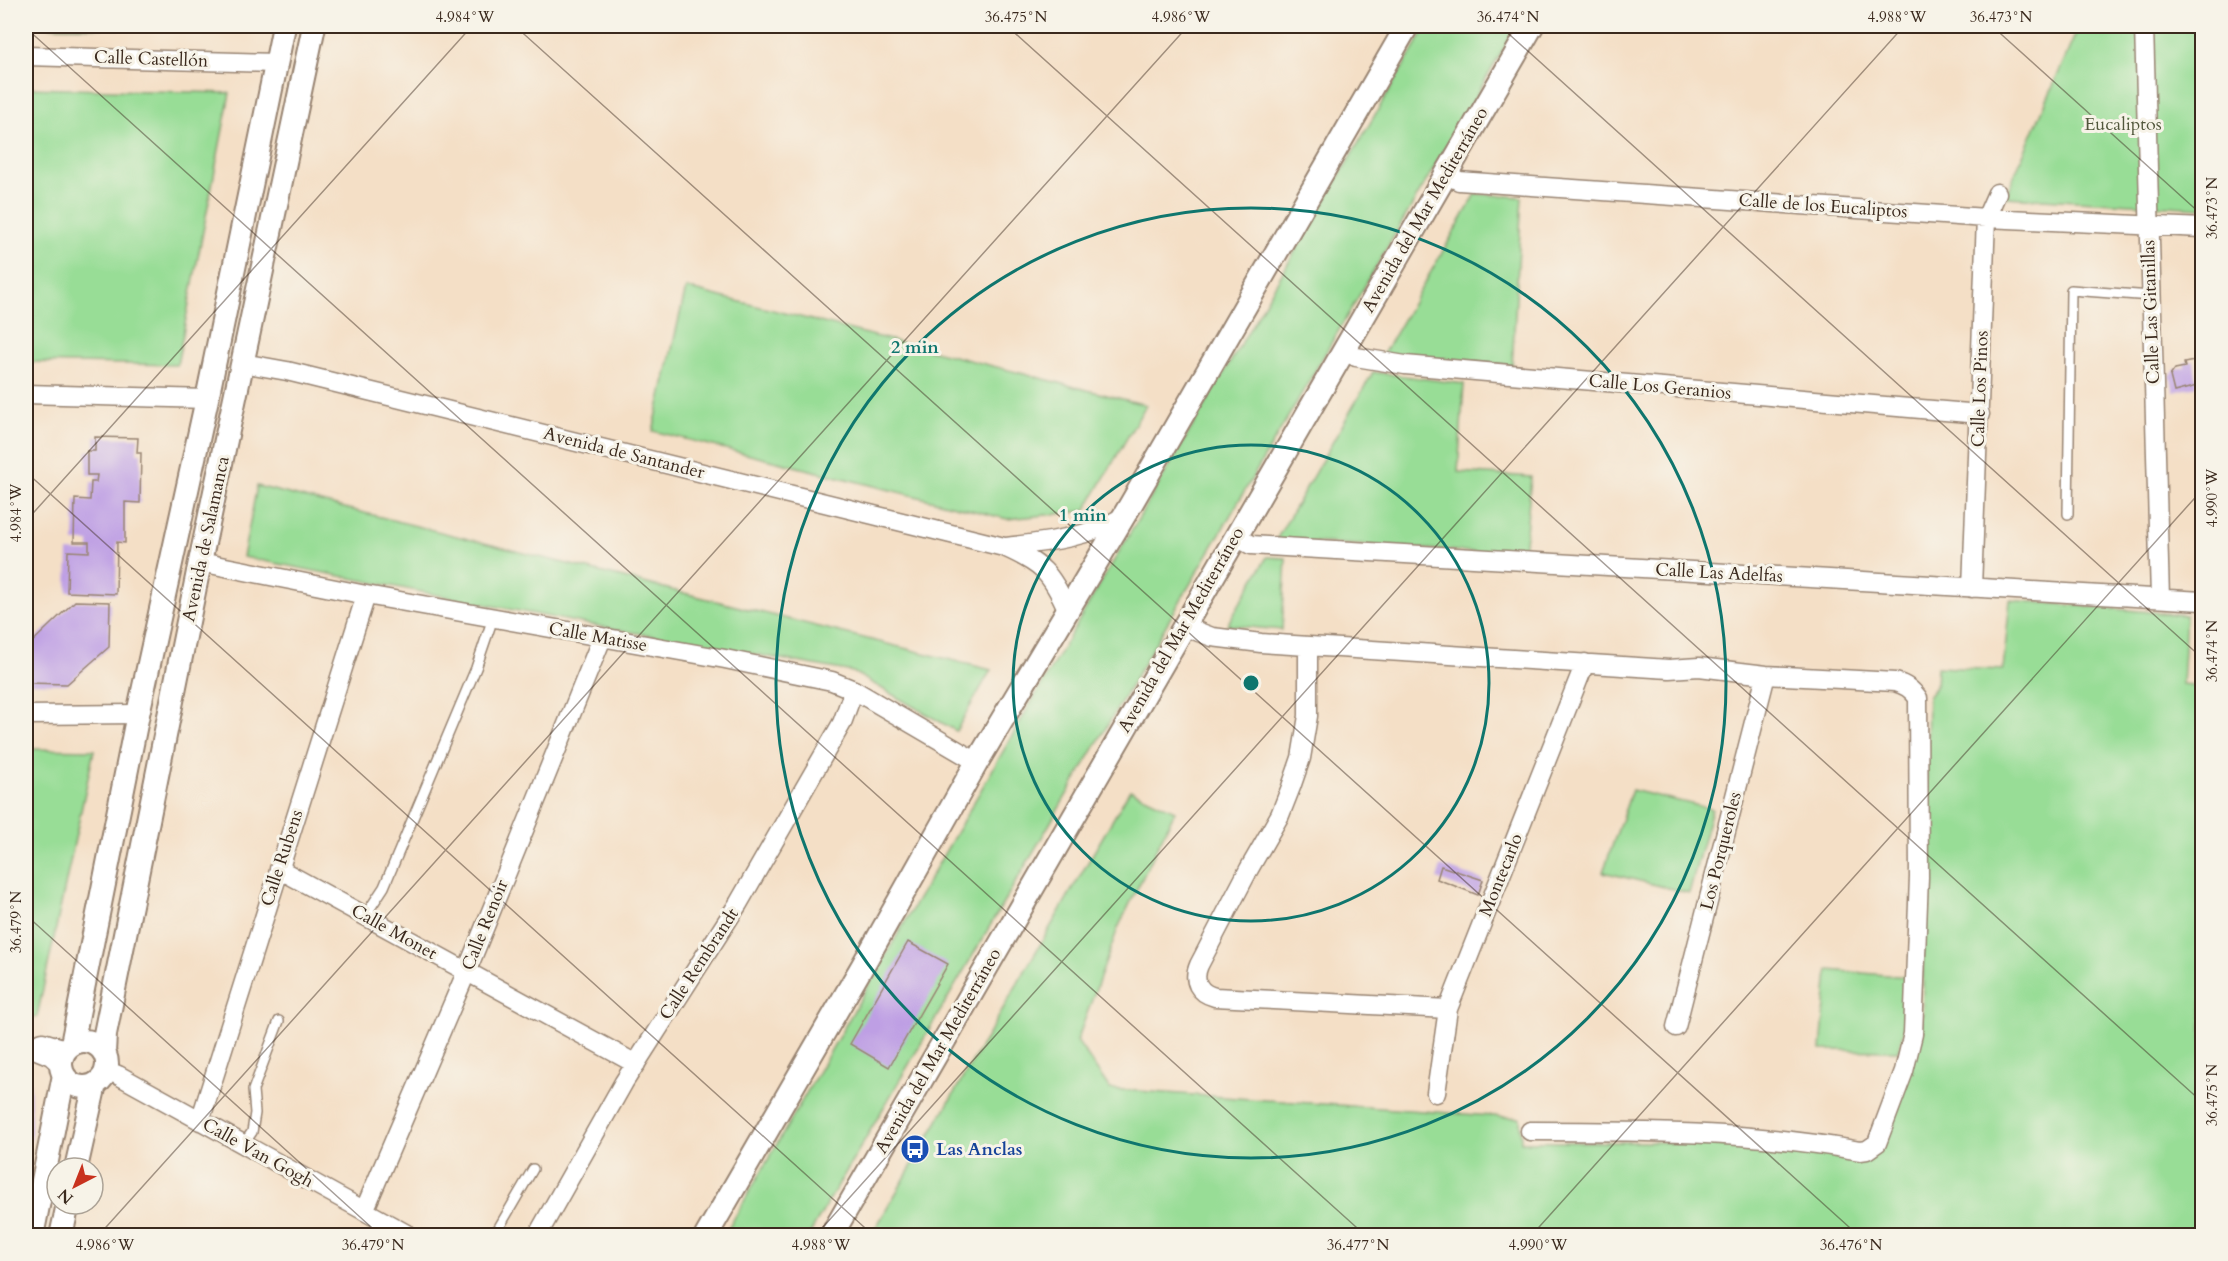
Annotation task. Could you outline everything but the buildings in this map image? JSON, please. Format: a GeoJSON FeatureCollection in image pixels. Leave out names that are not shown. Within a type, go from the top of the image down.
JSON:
{"type":"FeatureCollection","features":[{"type":"Feature","properties":{"kind":"street","name":"Avenida de Salamanca"},"geometry":{"type":"LineString","coordinates":[[32,1236],[66,1059],[284,26]]}},
{"type":"Feature","properties":{"kind":"street","name":"Avenida de Salamanca"},"geometry":{"type":"LineString","coordinates":[[78,1156],[102,1069],[105,1034],[200,562],[314,26]]}},
{"type":"Feature","properties":{"kind":"street"},"geometry":{"type":"LineString","coordinates":[[706,1236],[977,762],[1124,517],[1407,26]]}},
{"type":"Feature","properties":{"kind":"street","name":"Avenida del Mar Mediterráneo"},"geometry":{"type":"LineString","coordinates":[[831,1236],[1532,26]]}},
{"type":"Feature","properties":{"kind":"street","name":"Calle Las Gitanillas"},"geometry":{"type":"LineString","coordinates":[[2144,26],[2160,598]]}},
{"type":"Feature","properties":{"kind":"street","name":"Calle Castellón"},"geometry":{"type":"LineString","coordinates":[[26,56],[276,63]]}},
{"type":"Feature","properties":{"kind":"street","name":"Calle de los Eucaliptos"},"geometry":{"type":"LineString","coordinates":[[1446,174],[1459,181],[1986,218],[2202,228]]}},
{"type":"Feature","properties":{"kind":"street","name":"Calle Los Pinos"},"geometry":{"type":"LineString","coordinates":[[1972,588],[1986,218],[1997,193]]}},
{"type":"Feature","properties":{"kind":"street","name":"Calle Los Geranios"},"geometry":{"type":"LineString","coordinates":[[1343,350],[1356,357],[1405,365],[1980,414]]}},
{"type":"Feature","properties":{"kind":"street","name":"Avenida de Santander"},"geometry":{"type":"LineString","coordinates":[[243,363],[287,371],[1004,547],[1040,565],[1053,579],[1068,610]]}},
{"type":"Feature","properties":{"kind":"street"},"geometry":{"type":"LineString","coordinates":[[26,394],[207,399]]}},
{"type":"Feature","properties":{"kind":"street","name":"Avenida de Santander"},"geometry":{"type":"LineString","coordinates":[[1004,547],[1078,536],[1104,528],[1124,517]]}},
{"type":"Feature","properties":{"kind":"street","name":"Calle Las Adelfas"},"geometry":{"type":"LineString","coordinates":[[1236,537],[1258,545],[2202,601]]}},
{"type":"Feature","properties":{"kind":"street","name":"Calle Matisse"},"geometry":{"type":"LineString","coordinates":[[200,562],[822,679],[854,690],[977,762]]}},
{"type":"Feature","properties":{"kind":"street","name":"Calle Rubens"},"geometry":{"type":"LineString","coordinates":[[200,1121],[366,595]]}},
{"type":"Feature","properties":{"kind":"street"},"geometry":{"type":"LineString","coordinates":[[1183,626],[1212,637],[1308,647],[1669,669],[1699,667],[1766,675],[1895,682],[1904,684],[1918,698],[1919,877],[1913,1034],[1904,1071],[1880,1138],[1872,1147],[1860,1151],[1792,1141],[1683,1133],[1530,1131]]}},
{"type":"Feature","properties":{"kind":"street","name":"Calle Renoir"},"geometry":{"type":"LineString","coordinates":[[364,1211],[466,973],[602,638]]}},
{"type":"Feature","properties":{"kind":"street"},"geometry":{"type":"LineString","coordinates":[[1308,647],[1308,716],[1301,758],[1280,815],[1198,965],[1196,979],[1198,986],[1202,992],[1215,997],[1448,1009]]}},
{"type":"Feature","properties":{"kind":"street","name":"Montecarlo"},"geometry":{"type":"LineString","coordinates":[[1436,1093],[1448,1009],[1585,663]]}},
{"type":"Feature","properties":{"kind":"street","name":"Los Porqueroles"},"geometry":{"type":"LineString","coordinates":[[1676,1027],[1766,675]]}},
{"type":"Feature","properties":{"kind":"street","name":"Calle Rembrandt"},"geometry":{"type":"LineString","coordinates":[[537,1236],[624,1082],[744,894],[842,723],[854,690]]}},
{"type":"Feature","properties":{"kind":"street"},"geometry":{"type":"LineString","coordinates":[[26,715],[138,714]]}},
{"type":"Feature","properties":{"kind":"street","name":"Calle Monet"},"geometry":{"type":"LineString","coordinates":[[279,869],[636,1064]]}},
{"type":"Feature","properties":{"kind":"street"},"geometry":{"type":"LineString","coordinates":[[27,1047],[43,1042],[66,1059],[78,1086],[102,1069],[98,1046],[90,1042],[81,1041],[66,1059]]}},
{"type":"Feature","properties":{"kind":"street","name":"Calle Van Gogh"},"geometry":{"type":"LineString","coordinates":[[102,1069],[118,1075],[410,1236]]}},
{"type":"Feature","properties":{"kind":"street"},"geometry":{"type":"LineString","coordinates":[[61,1236],[65,1216]]}},
{"type":"Feature","properties":{"kind":"lane"},"geometry":{"type":"LineString","coordinates":[[2068,514],[2071,290],[2151,296]]}},
{"type":"Feature","properties":{"kind":"lane"},"geometry":{"type":"LineString","coordinates":[[365,916],[384,887],[476,668],[493,618]]}},
{"type":"Feature","properties":{"kind":"lane"},"geometry":{"type":"LineString","coordinates":[[243,1145],[252,1132],[255,1113],[253,1090],[279,1020]]}},
{"type":"Feature","properties":{"kind":"lane"},"geometry":{"type":"LineString","coordinates":[[495,1236],[533,1169]]}},
{"type":"Feature","properties":{"kind":"green space"},"geometry":{"type":"Polygon","coordinates":[[[26,26],[245,26],[244,31],[26,26]]]}},
{"type":"Feature","properties":{"kind":"green space"},"geometry":{"type":"Polygon","coordinates":[[[1427,26],[1517,26],[809,1235],[724,1236],[1054,663],[1427,26]]]}},
{"type":"Feature","properties":{"kind":"green space","name":"Eucaliptos"},"geometry":{"type":"Polygon","coordinates":[[[2079,26],[2202,26],[2202,208],[2005,197],[2079,26]]]}},
{"type":"Feature","properties":{"kind":"green space"},"geometry":{"type":"Polygon","coordinates":[[[26,88],[230,93],[177,365],[26,362],[26,88]]]}},
{"type":"Feature","properties":{"kind":"green space"},"geometry":{"type":"Polygon","coordinates":[[[1476,194],[1522,197],[1512,366],[1382,356],[1476,194]]]}},
{"type":"Feature","properties":{"kind":"green space"},"geometry":{"type":"Polygon","coordinates":[[[686,288],[1146,405],[1085,511],[1007,519],[653,431],[686,288]]]}},
{"type":"Feature","properties":{"kind":"green space"},"geometry":{"type":"Polygon","coordinates":[[[1373,372],[1464,384],[1458,472],[1531,477],[1524,555],[1276,540],[1373,372]]]}},
{"type":"Feature","properties":{"kind":"green space"},"geometry":{"type":"Polygon","coordinates":[[[257,486],[991,670],[956,731],[853,672],[576,622],[243,557],[257,486]]]}},
{"type":"Feature","properties":{"kind":"green space"},"geometry":{"type":"Polygon","coordinates":[[[1267,557],[1286,558],[1282,630],[1227,625],[1267,557]]]}},
{"type":"Feature","properties":{"kind":"green space"},"geometry":{"type":"Polygon","coordinates":[[[2010,600],[2186,615],[2182,684],[2202,686],[2202,1235],[871,1236],[1130,790],[1175,811],[1118,928],[1077,1041],[1110,1089],[1520,1118],[1521,1142],[1698,1142],[1879,1148],[1922,1036],[1928,697],[1936,687],[1937,667],[2003,670],[2010,600]]]}},
{"type":"Feature","properties":{"kind":"green space"},"geometry":{"type":"Polygon","coordinates":[[[26,749],[94,750],[37,1017],[26,1016],[26,749]]]}},
{"type":"Feature","properties":{"kind":"green space"},"geometry":{"type":"Polygon","coordinates":[[[1632,790],[1712,809],[1689,893],[1603,872],[1632,790]]]}},
{"type":"Feature","properties":{"kind":"green space"},"geometry":{"type":"Polygon","coordinates":[[[1828,970],[1908,977],[1907,1019],[1898,1051],[1821,1050],[1828,970]]]}},
{"type":"Feature","properties":{"kind":"place","name":"Las Anclas"},"geometry":{"type":"Point","coordinates":[915,1149]}}]}
